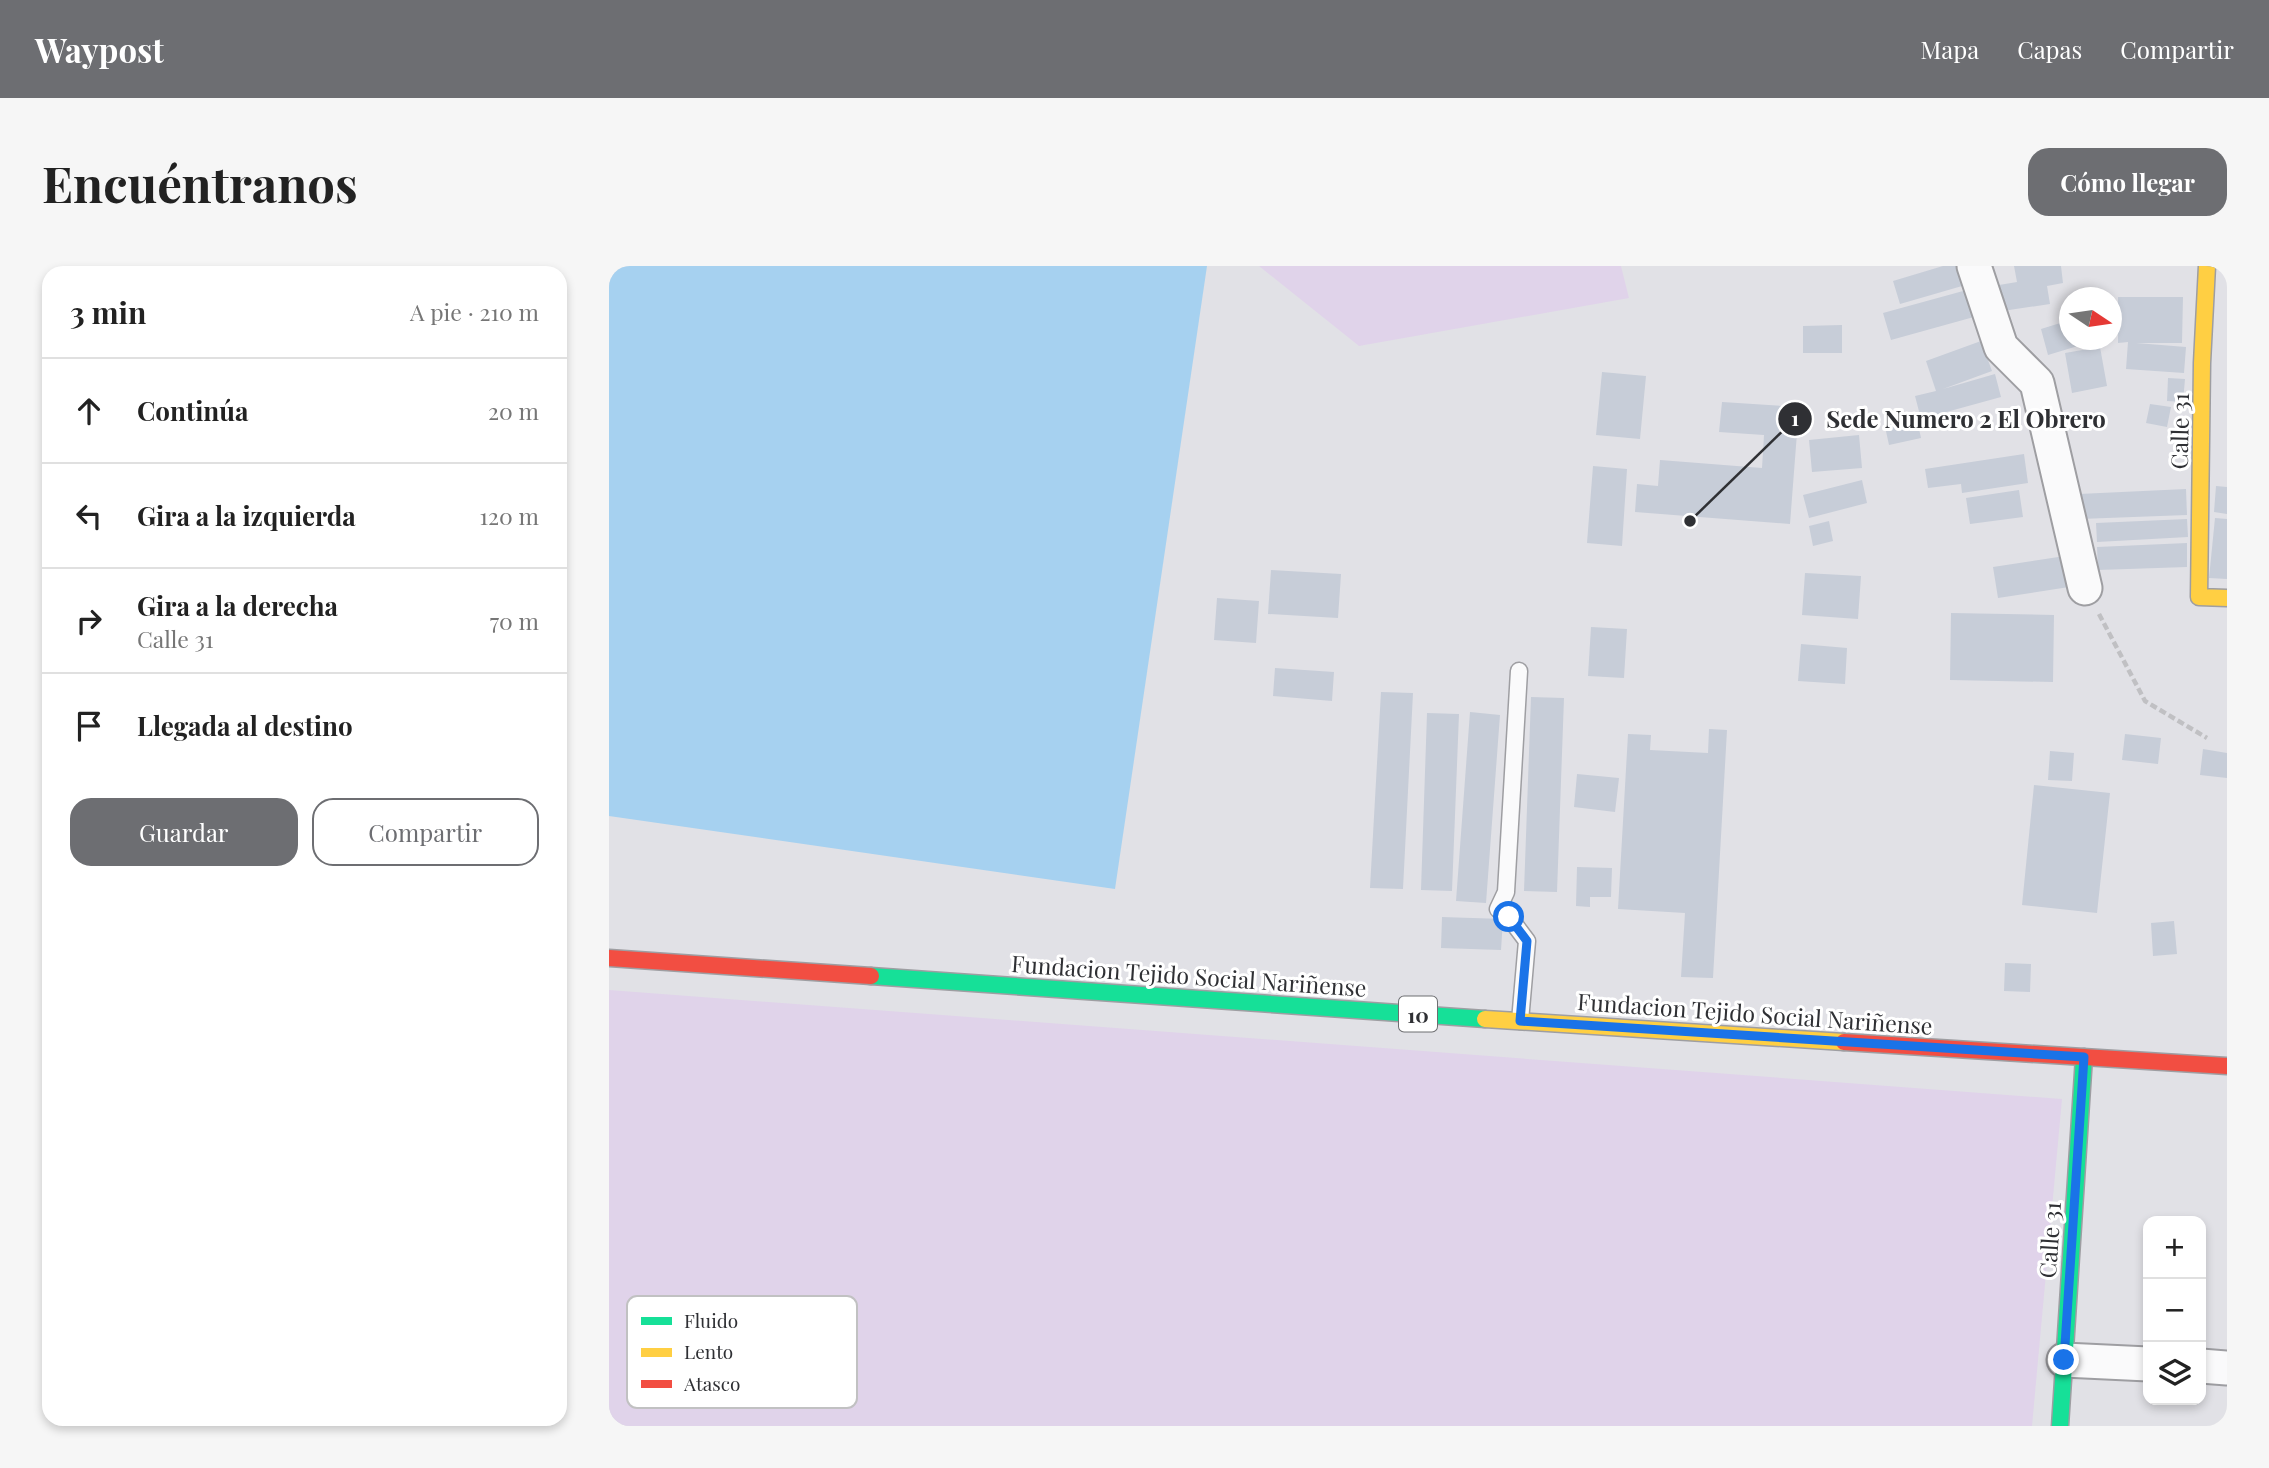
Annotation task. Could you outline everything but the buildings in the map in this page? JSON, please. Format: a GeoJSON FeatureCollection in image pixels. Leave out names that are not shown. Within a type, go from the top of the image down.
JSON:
{"type":"FeatureCollection","features":[{"type":"Feature","properties":{"kind":"main road","name":"Calle 31"},"geometry":{"type":"LineString","coordinates":[[2207,266],[2202,363],[2199,597],[2227,598]]}},
{"type":"Feature","properties":{"kind":"main road","name":"Fundacion Tejido Social Nariñense"},"geometry":{"type":"LineString","coordinates":[[609,958],[1520,1021],[2227,1066]]}},
{"type":"Feature","properties":{"kind":"main road","name":"Calle 31"},"geometry":{"type":"LineString","coordinates":[[2060,1426],[2084,1057]]}},
{"type":"Feature","properties":{"kind":"street"},"geometry":{"type":"LineString","coordinates":[[1974,266],[2001,347],[2037,383],[2085,588]]}},
{"type":"Feature","properties":{"kind":"street"},"geometry":{"type":"LineString","coordinates":[[2064,1360],[2143,1364]]}},
{"type":"Feature","properties":{"kind":"street"},"geometry":{"type":"LineString","coordinates":[[2206,1366],[2227,1368]]}},
{"type":"Feature","properties":{"kind":"lane"},"geometry":{"type":"LineString","coordinates":[[1519,671],[1506,892],[1498,909],[1509,917],[1527,941],[1520,1021]]}},
{"type":"Feature","properties":{"kind":"path"},"geometry":{"type":"LineString","coordinates":[[2085,588],[2145,701],[2207,738]]}},
{"type":"Feature","properties":{"kind":"shaded area"},"geometry":{"type":"Polygon","coordinates":[[[1259,266],[1621,266],[1629,298],[1359,346],[1259,266]]]}},
{"type":"Feature","properties":{"kind":"shaded area"},"geometry":{"type":"Polygon","coordinates":[[[609,990],[2062,1099],[2032,1426],[609,1426],[609,990]]]}},
{"type":"Feature","properties":{"kind":"water"},"geometry":{"type":"Polygon","coordinates":[[[609,266],[1207,266],[1115,889],[609,816],[609,266]]]}},
{"type":"Feature","properties":{"kind":"traffic: fast"},"geometry":{"type":"LineString","coordinates":[[871,976],[1485,1019]]}},
{"type":"Feature","properties":{"kind":"traffic: fast"},"geometry":{"type":"LineString","coordinates":[[2060,1426],[2084,1057]]}},
{"type":"Feature","properties":{"kind":"traffic: slow"},"geometry":{"type":"LineString","coordinates":[[2207,266],[2202,363],[2199,597],[2227,598]]}},
{"type":"Feature","properties":{"kind":"traffic: slow"},"geometry":{"type":"LineString","coordinates":[[1485,1019],[1844,1042]]}},
{"type":"Feature","properties":{"kind":"traffic: jam"},"geometry":{"type":"LineString","coordinates":[[609,958],[871,976]]}},
{"type":"Feature","properties":{"kind":"traffic: jam"},"geometry":{"type":"LineString","coordinates":[[1844,1042],[2227,1066]]}},
{"type":"Feature","properties":{"kind":"place","name":"Sede Numero 2 El Obrero"},"geometry":{"type":"Point","coordinates":[1690,521]}},
{"type":"Feature","properties":{"kind":"route"},"geometry":{"type":"LineString","coordinates":[[1509,917],[1527,941],[1520,1021],[2084,1057],[2064,1360]]}}]}
